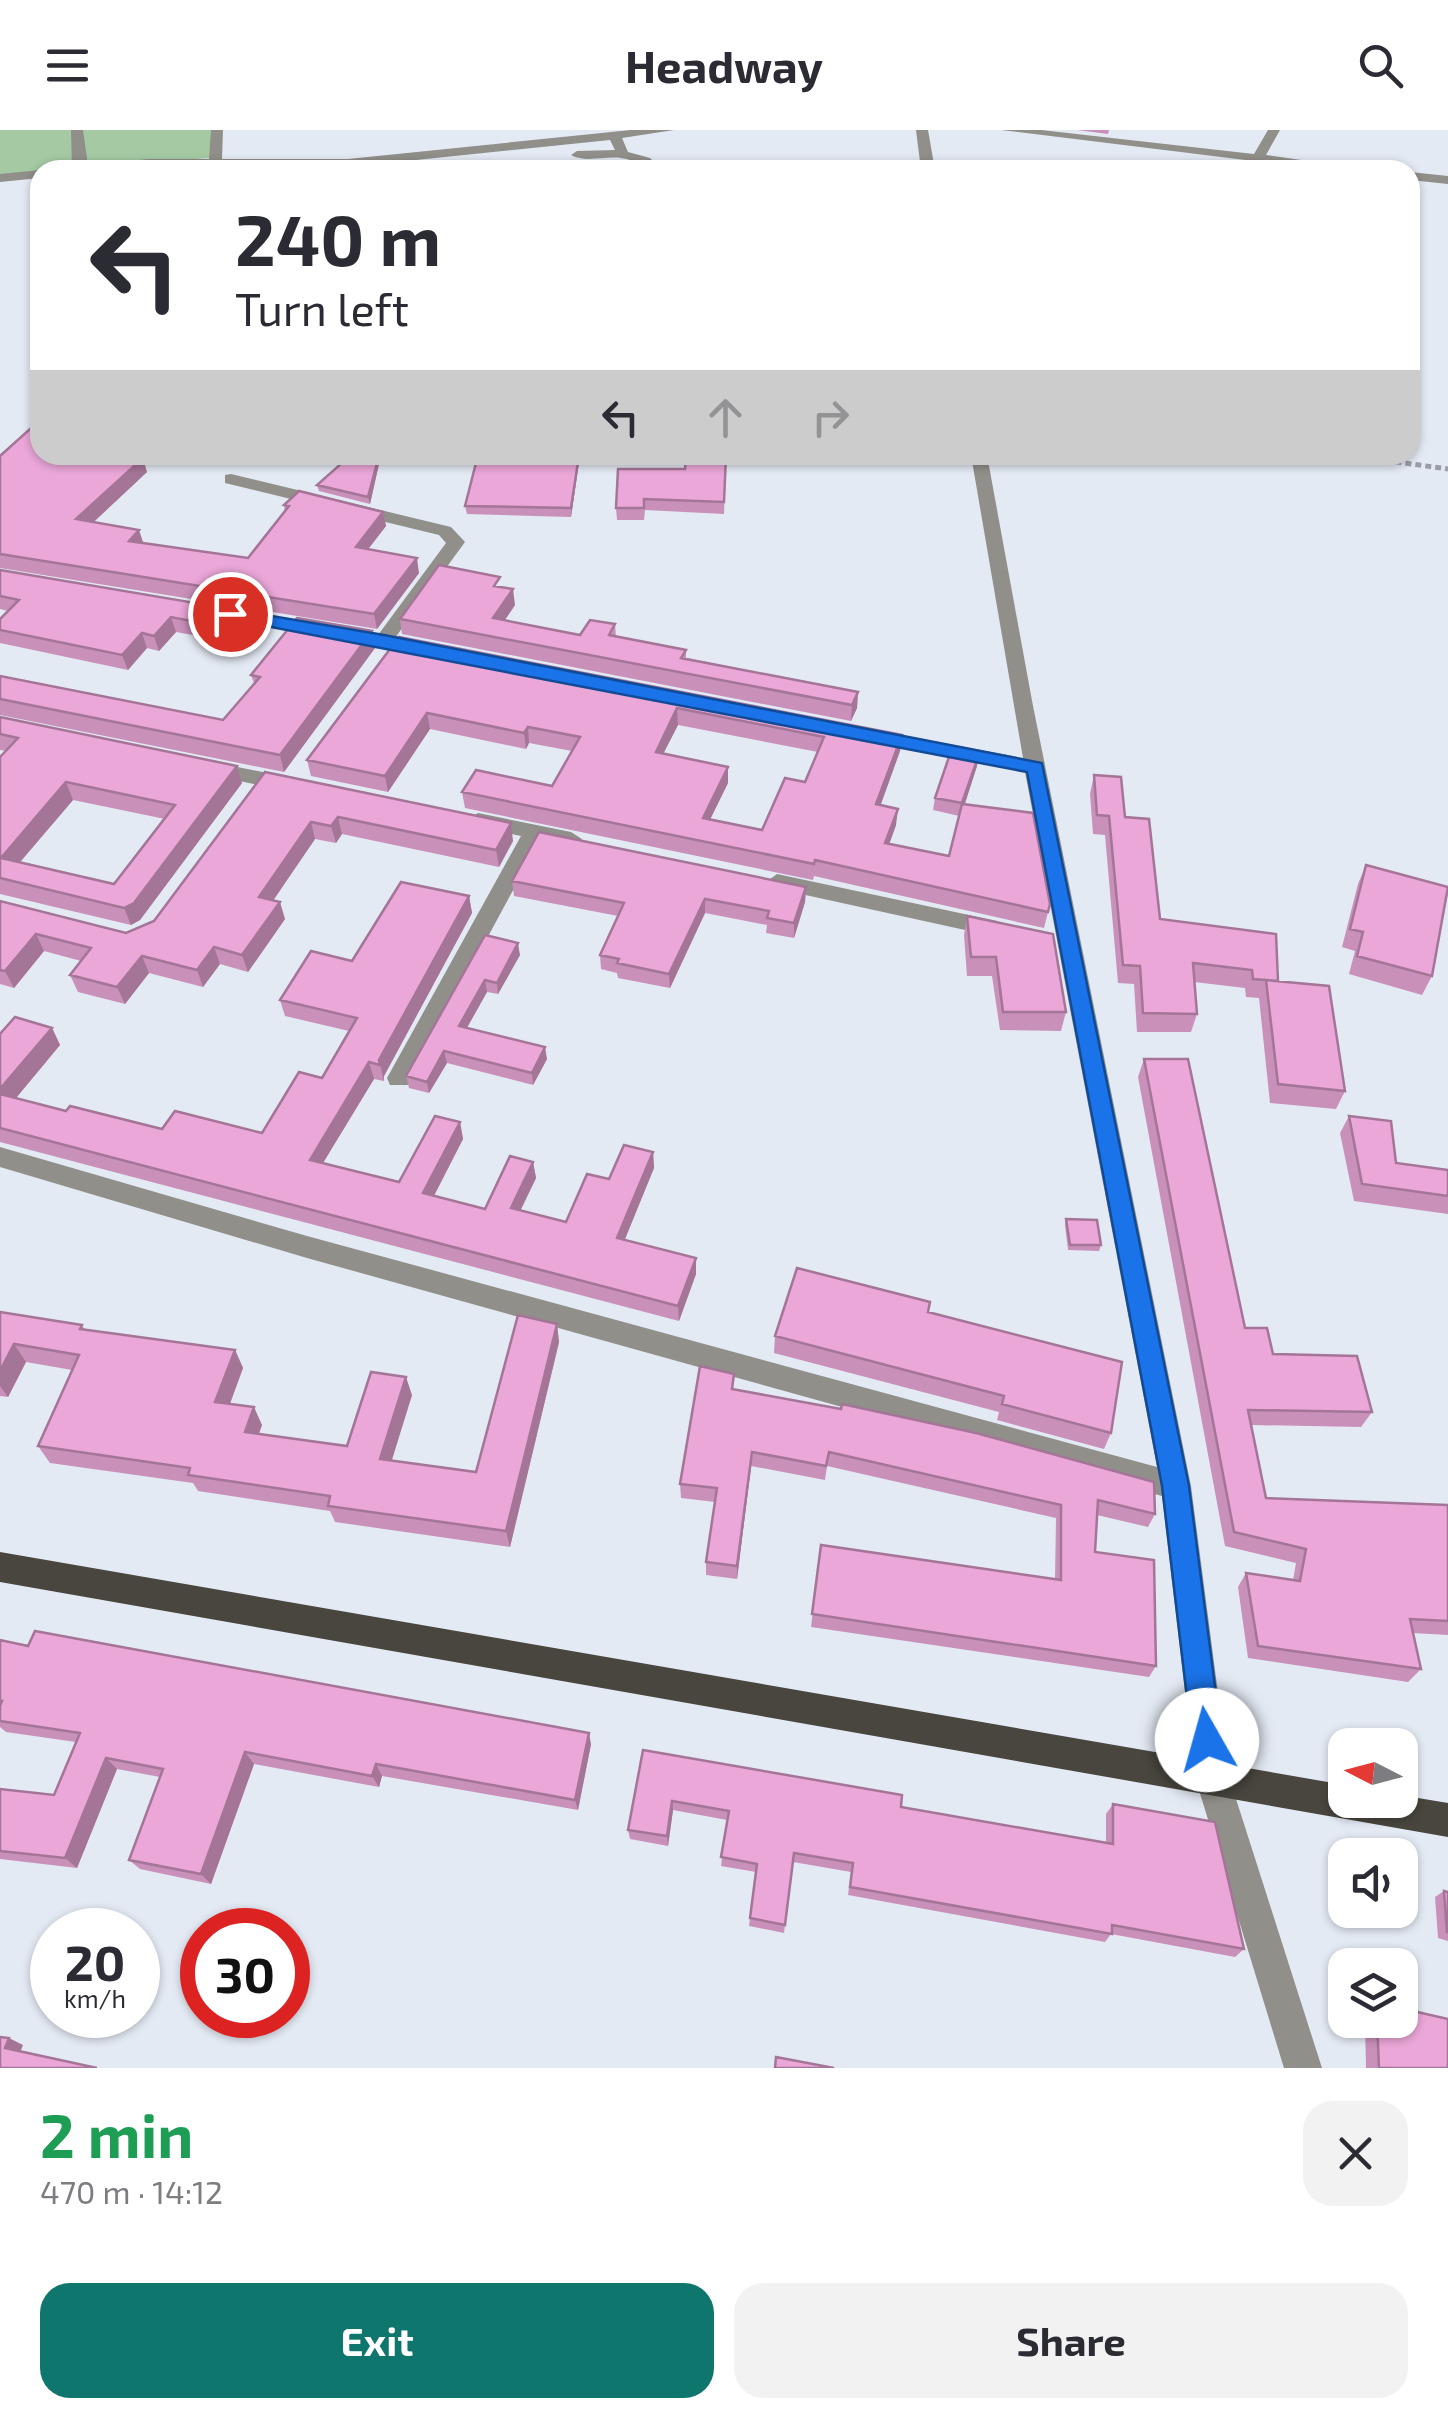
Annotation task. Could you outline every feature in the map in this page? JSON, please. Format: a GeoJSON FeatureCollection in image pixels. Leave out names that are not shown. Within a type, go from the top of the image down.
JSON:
{"type":"FeatureCollection","features":[{"type":"Feature","properties":{"kind":"main road"},"geometry":{"type":"LineString","coordinates":[[0,1567],[1448,1820]]}},
{"type":"Feature","properties":{"kind":"street"},"geometry":{"type":"LineString","coordinates":[[77,130],[80,160]]}},
{"type":"Feature","properties":{"kind":"street"},"geometry":{"type":"LineString","coordinates":[[214,160],[217,130]]}},
{"type":"Feature","properties":{"kind":"street"},"geometry":{"type":"LineString","coordinates":[[378,160],[668,130]]}},
{"type":"Feature","properties":{"kind":"street"},"geometry":{"type":"LineString","coordinates":[[922,130],[926,160]]}},
{"type":"Feature","properties":{"kind":"street"},"geometry":{"type":"LineString","coordinates":[[1006,130],[1275,160]]}},
{"type":"Feature","properties":{"kind":"street"},"geometry":{"type":"LineString","coordinates":[[1148,147],[1150,130]]}},
{"type":"Feature","properties":{"kind":"street"},"geometry":{"type":"LineString","coordinates":[[1258,158],[1274,130]]}},
{"type":"Feature","properties":{"kind":"street"},"geometry":{"type":"LineString","coordinates":[[616,136],[623,154]]}},
{"type":"Feature","properties":{"kind":"street"},"geometry":{"type":"LineString","coordinates":[[562,156],[623,154],[641,160]]}},
{"type":"Feature","properties":{"kind":"street"},"geometry":{"type":"LineString","coordinates":[[0,178],[30,175]]}},
{"type":"Feature","properties":{"kind":"street"},"geometry":{"type":"LineString","coordinates":[[1420,177],[1448,180]]}},
{"type":"Feature","properties":{"kind":"street"},"geometry":{"type":"LineString","coordinates":[[981,465],[1036,767],[1061,943],[1176,1486],[1212,1777],[1302,2068]]}},
{"type":"Feature","properties":{"kind":"street"},"geometry":{"type":"LineString","coordinates":[[231,478],[445,531],[456,542],[387,647]]}},
{"type":"Feature","properties":{"kind":"street"},"geometry":{"type":"LineString","coordinates":[[173,604],[387,647],[453,654]]}},
{"type":"Feature","properties":{"kind":"street"},"geometry":{"type":"LineString","coordinates":[[841,730],[1036,767]]}},
{"type":"Feature","properties":{"kind":"street"},"geometry":{"type":"LineString","coordinates":[[188,763],[257,787],[300,781]]}},
{"type":"Feature","properties":{"kind":"street"},"geometry":{"type":"LineString","coordinates":[[459,817],[592,843]]}},
{"type":"Feature","properties":{"kind":"street"},"geometry":{"type":"LineString","coordinates":[[400,1078],[534,831]]}},
{"type":"Feature","properties":{"kind":"street"},"geometry":{"type":"LineString","coordinates":[[764,880],[1013,932]]}},
{"type":"Feature","properties":{"kind":"street"},"geometry":{"type":"LineString","coordinates":[[0,1158],[1176,1486]]}},
{"type":"Feature","properties":{"kind":"path"},"geometry":{"type":"LineString","coordinates":[[1414,465],[1448,470]]}},
{"type":"Feature","properties":{"kind":"green space"},"geometry":{"type":"Polygon","coordinates":[[[0,130],[212,130],[210,158],[30,160],[30,172],[0,176],[0,130]]]}},
{"type":"Feature","properties":{"kind":"building"},"geometry":{"type":"Polygon","coordinates":[[[30,429],[30,465],[135,465],[76,519],[139,530],[129,541],[248,558],[289,506],[284,505],[299,491],[383,512],[356,547],[417,558],[374,614],[0,554],[0,456],[30,429]]]}},
{"type":"Feature","properties":{"kind":"building"},"geometry":{"type":"Polygon","coordinates":[[[340,465],[376,465],[368,497],[317,485],[340,465]]]}},
{"type":"Feature","properties":{"kind":"building"},"geometry":{"type":"Polygon","coordinates":[[[475,465],[577,465],[571,508],[465,506],[475,465]]]}},
{"type":"Feature","properties":{"kind":"building"},"geometry":{"type":"Polygon","coordinates":[[[685,465],[726,465],[724,502],[644,499],[644,508],[616,508],[618,469],[685,469],[685,465]]]}},
{"type":"Feature","properties":{"kind":"building"},"geometry":{"type":"Polygon","coordinates":[[[439,565],[500,577],[494,586],[513,589],[493,618],[580,635],[590,620],[615,624],[609,635],[686,650],[681,658],[858,692],[852,705],[400,619],[439,565]]]}},
{"type":"Feature","properties":{"kind":"building"},"geometry":{"type":"Polygon","coordinates":[[[0,570],[231,609],[217,626],[171,617],[154,636],[142,633],[122,655],[0,630],[0,619],[19,600],[0,596],[0,570]]]}},
{"type":"Feature","properties":{"kind":"building"},"geometry":{"type":"Polygon","coordinates":[[[297,618],[372,631],[280,755],[0,699],[0,676],[223,720],[260,677],[251,675],[297,618]]]}},
{"type":"Feature","properties":{"kind":"building"},"geometry":{"type":"Polygon","coordinates":[[[399,637],[902,735],[876,804],[898,809],[885,843],[949,856],[962,804],[1033,813],[1050,904],[1048,912],[815,860],[814,864],[462,792],[476,770],[552,786],[580,737],[528,727],[524,733],[427,713],[385,776],[307,760],[399,637]],[[677,708],[656,752],[728,767],[703,818],[762,830],[785,778],[805,782],[824,737],[677,708]]]}},
{"type":"Feature","properties":{"kind":"building"},"geometry":{"type":"Polygon","coordinates":[[[0,717],[237,766],[134,903],[124,908],[0,878],[0,757],[18,738],[0,734],[0,717]],[[66,782],[1,858],[114,884],[175,805],[66,782]]]}},
{"type":"Feature","properties":{"kind":"building"},"geometry":{"type":"Polygon","coordinates":[[[952,748],[979,754],[962,803],[935,798],[952,748]]]}},
{"type":"Feature","properties":{"kind":"building"},"geometry":{"type":"Polygon","coordinates":[[[265,772],[511,823],[496,850],[338,817],[331,826],[311,822],[259,897],[280,902],[242,955],[214,947],[197,970],[142,956],[117,987],[70,975],[91,948],[36,934],[5,971],[0,970],[0,901],[126,933],[154,921],[265,772]]]}},
{"type":"Feature","properties":{"kind":"building"},"geometry":{"type":"Polygon","coordinates":[[[1094,775],[1121,777],[1125,817],[1149,819],[1160,919],[1276,934],[1278,981],[1253,979],[1252,970],[1193,963],[1197,1014],[1143,1013],[1140,966],[1123,965],[1109,816],[1097,815],[1094,775]]]}},
{"type":"Feature","properties":{"kind":"building"},"geometry":{"type":"Polygon","coordinates":[[[539,832],[806,887],[794,923],[767,918],[769,911],[705,899],[669,974],[617,963],[619,959],[600,955],[624,903],[512,881],[539,832]]]}},
{"type":"Feature","properties":{"kind":"building"},"geometry":{"type":"Polygon","coordinates":[[[1366,865],[1448,887],[1432,976],[1357,956],[1363,932],[1350,929],[1366,865]]]}},
{"type":"Feature","properties":{"kind":"building"},"geometry":{"type":"Polygon","coordinates":[[[401,882],[469,896],[379,1060],[380,1065],[369,1062],[310,1160],[399,1182],[435,1116],[460,1122],[423,1193],[485,1209],[510,1156],[533,1162],[511,1208],[566,1222],[587,1174],[609,1179],[624,1145],[653,1152],[617,1238],[696,1258],[678,1306],[0,1128],[0,1094],[66,1111],[70,1106],[162,1129],[175,1111],[262,1133],[299,1072],[322,1078],[357,1018],[280,1000],[311,951],[352,961],[401,882]]]}},
{"type":"Feature","properties":{"kind":"building"},"geometry":{"type":"Polygon","coordinates":[[[967,916],[1053,934],[1066,1012],[1003,1012],[996,957],[971,957],[967,916]]]}},
{"type":"Feature","properties":{"kind":"building"},"geometry":{"type":"Polygon","coordinates":[[[485,935],[518,943],[497,983],[485,980],[459,1026],[545,1047],[532,1073],[444,1051],[427,1082],[406,1076],[485,935]]]}},
{"type":"Feature","properties":{"kind":"building"},"geometry":{"type":"Polygon","coordinates":[[[1266,980],[1329,986],[1345,1091],[1278,1084],[1266,980]]]}},
{"type":"Feature","properties":{"kind":"building"},"geometry":{"type":"Polygon","coordinates":[[[15,1017],[52,1028],[0,1089],[0,1034],[15,1017]]]}},
{"type":"Feature","properties":{"kind":"building"},"geometry":{"type":"Polygon","coordinates":[[[1144,1059],[1188,1059],[1245,1328],[1267,1328],[1273,1354],[1357,1356],[1372,1412],[1248,1410],[1266,1498],[1448,1505],[1448,1621],[1410,1619],[1421,1669],[1258,1646],[1246,1573],[1300,1581],[1306,1549],[1234,1532],[1144,1059]]]}},
{"type":"Feature","properties":{"kind":"building"},"geometry":{"type":"Polygon","coordinates":[[[1349,1116],[1391,1121],[1396,1163],[1448,1170],[1448,1196],[1362,1184],[1349,1116]]]}},
{"type":"Feature","properties":{"kind":"building"},"geometry":{"type":"Polygon","coordinates":[[[1066,1219],[1097,1220],[1101,1245],[1070,1245],[1066,1219]]]}},
{"type":"Feature","properties":{"kind":"building"},"geometry":{"type":"Polygon","coordinates":[[[797,1268],[930,1302],[928,1312],[1122,1362],[1111,1433],[1002,1404],[1004,1396],[775,1336],[797,1268]]]}},
{"type":"Feature","properties":{"kind":"building"},"geometry":{"type":"Polygon","coordinates":[[[0,1312],[82,1325],[80,1329],[235,1350],[215,1402],[254,1407],[245,1432],[347,1446],[371,1372],[406,1377],[380,1459],[476,1472],[518,1315],[557,1324],[506,1531],[328,1506],[330,1496],[188,1475],[190,1468],[38,1446],[79,1355],[14,1344],[0,1371],[0,1312]]]}},
{"type":"Feature","properties":{"kind":"building"},"geometry":{"type":"Polygon","coordinates":[[[700,1366],[734,1374],[732,1389],[841,1409],[842,1404],[976,1433],[1154,1482],[1155,1514],[1098,1500],[1095,1552],[1154,1560],[1156,1666],[812,1614],[821,1545],[1061,1580],[1061,1505],[829,1452],[826,1466],[752,1452],[737,1566],[706,1562],[717,1488],[680,1484],[700,1366]]]}},
{"type":"Feature","properties":{"kind":"building"},"geometry":{"type":"Polygon","coordinates":[[[35,1631],[589,1733],[575,1800],[376,1764],[372,1776],[245,1752],[201,1874],[129,1860],[163,1769],[106,1758],[65,1858],[0,1851],[0,1789],[54,1795],[80,1733],[0,1721],[0,1640],[28,1646],[35,1631]]]}},
{"type":"Feature","properties":{"kind":"building"},"geometry":{"type":"Polygon","coordinates":[[[643,1750],[902,1795],[901,1807],[1113,1844],[1113,1804],[1215,1822],[1244,1949],[1112,1925],[1112,1934],[850,1887],[853,1863],[794,1853],[785,1925],[750,1918],[757,1864],[721,1857],[729,1811],[672,1801],[667,1836],[628,1830],[643,1750]]]}},
{"type":"Feature","properties":{"kind":"building"},"geometry":{"type":"Polygon","coordinates":[[[1444,1891],[1448,1892],[1448,1932],[1447,1932],[1444,1891]]]}},
{"type":"Feature","properties":{"kind":"building"},"geometry":{"type":"Polygon","coordinates":[[[1418,2012],[1448,2019],[1448,2068],[1379,2068],[1378,2038],[1418,2038],[1418,2012]]]}},
{"type":"Feature","properties":{"kind":"building"},"geometry":{"type":"Polygon","coordinates":[[[0,2037],[9,2038],[5,2048],[97,2068],[0,2068],[0,2037]]]}},
{"type":"Feature","properties":{"kind":"building"},"geometry":{"type":"Polygon","coordinates":[[[776,2057],[834,2068],[775,2068],[776,2057]]]}},
{"type":"Feature","properties":{"kind":"route"},"geometry":{"type":"LineString","coordinates":[[230,614],[384,640],[1036,767],[1176,1486],[1207,1740]]}}]}
